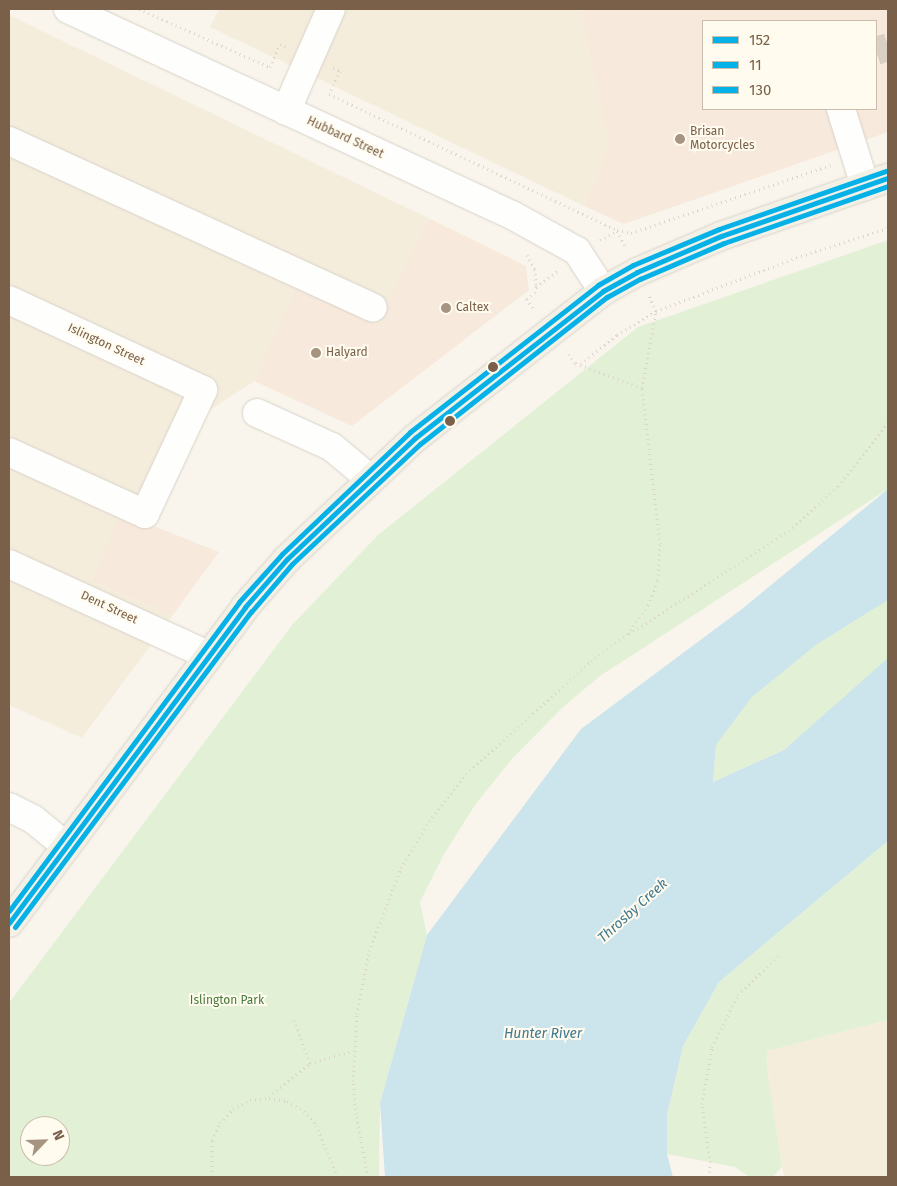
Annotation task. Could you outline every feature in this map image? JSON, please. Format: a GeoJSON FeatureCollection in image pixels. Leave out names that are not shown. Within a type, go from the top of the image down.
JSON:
{"type":"FeatureCollection","features":[{"type":"Feature","properties":{"kind":"main road"},"geometry":{"type":"LineString","coordinates":[[9,923],[208,655],[287,560],[369,478],[415,438],[603,290],[672,255],[877,182]]}},
{"type":"Feature","properties":{"kind":"street","name":"Hubbard Street"},"geometry":{"type":"LineString","coordinates":[[68,9],[505,212],[577,251],[603,290]]}},
{"type":"Feature","properties":{"kind":"street"},"geometry":{"type":"LineString","coordinates":[[286,111],[331,9]]}},
{"type":"Feature","properties":{"kind":"street"},"geometry":{"type":"LineString","coordinates":[[841,110],[856,156],[877,182]]}},
{"type":"Feature","properties":{"kind":"street"},"geometry":{"type":"LineString","coordinates":[[9,141],[373,308]]}},
{"type":"Feature","properties":{"kind":"street","name":"Islington Street"},"geometry":{"type":"LineString","coordinates":[[9,300],[202,390],[145,514],[9,452]]}},
{"type":"Feature","properties":{"kind":"street"},"geometry":{"type":"LineString","coordinates":[[257,413],[332,448],[369,478]]}},
{"type":"Feature","properties":{"kind":"street","name":"Dent Street"},"geometry":{"type":"LineString","coordinates":[[9,564],[208,655]]}},
{"type":"Feature","properties":{"kind":"street"},"geometry":{"type":"LineString","coordinates":[[9,808],[33,818],[66,846]]}},
{"type":"Feature","properties":{"kind":"path"},"geometry":{"type":"LineString","coordinates":[[139,9],[270,67],[280,44]]}},
{"type":"Feature","properties":{"kind":"path"},"geometry":{"type":"LineString","coordinates":[[340,71],[330,94],[617,230],[631,233],[856,156]]}},
{"type":"Feature","properties":{"kind":"path"},"geometry":{"type":"LineString","coordinates":[[642,388],[581,364],[624,330],[656,311],[801,256],[888,228]]}},
{"type":"Feature","properties":{"kind":"path"},"geometry":{"type":"LineString","coordinates":[[600,240],[617,230]]}},
{"type":"Feature","properties":{"kind":"path"},"geometry":{"type":"LineString","coordinates":[[530,263],[535,269],[536,287]]}},
{"type":"Feature","properties":{"kind":"path"},"geometry":{"type":"LineString","coordinates":[[530,305],[526,299],[545,280]]}},
{"type":"Feature","properties":{"kind":"path"},"geometry":{"type":"LineString","coordinates":[[620,640],[633,628],[648,605],[661,562],[642,388],[656,311]]}},
{"type":"Feature","properties":{"kind":"path"},"geometry":{"type":"LineString","coordinates":[[368,1177],[356,1114],[353,1051],[368,951],[388,895],[415,842],[466,774],[591,660],[789,531],[838,486],[888,423]]}},
{"type":"Feature","properties":{"kind":"path"},"geometry":{"type":"LineString","coordinates":[[709,1177],[710,1162],[702,1104],[712,1046],[738,995],[780,954]]}},
{"type":"Feature","properties":{"kind":"path"},"geometry":{"type":"LineString","coordinates":[[294,1020],[310,1063]]}},
{"type":"Feature","properties":{"kind":"path"},"geometry":{"type":"LineString","coordinates":[[269,1098],[310,1063],[353,1051]]}},
{"type":"Feature","properties":{"kind":"path"},"geometry":{"type":"LineString","coordinates":[[212,1177],[212,1140],[220,1123],[233,1109],[250,1100],[269,1098],[296,1106],[316,1125],[338,1177]]}},
{"type":"Feature","properties":{"kind":"shaded area"},"geometry":{"type":"Polygon","coordinates":[[[219,9],[580,9],[609,146],[584,206],[210,27],[219,9]]]}},
{"type":"Feature","properties":{"kind":"shaded area"},"geometry":{"type":"Polygon","coordinates":[[[580,9],[888,9],[888,132],[624,224],[584,206],[609,146],[580,9]]]}},
{"type":"Feature","properties":{"kind":"shaded area"},"geometry":{"type":"Polygon","coordinates":[[[9,15],[428,218],[378,326],[296,289],[254,381],[201,416],[92,581],[172,616],[82,738],[9,705],[9,15]]]}},
{"type":"Feature","properties":{"kind":"shaded area","name":"Caltex"},"geometry":{"type":"Polygon","coordinates":[[[428,218],[526,266],[529,290],[352,426],[254,381],[296,288],[378,325],[428,218]]]}},
{"type":"Feature","properties":{"kind":"shaded area"},"geometry":{"type":"Polygon","coordinates":[[[121,513],[219,552],[172,616],[92,581],[121,513]]]}},
{"type":"Feature","properties":{"kind":"shaded area"},"geometry":{"type":"Polygon","coordinates":[[[888,1020],[888,1177],[784,1177],[769,1087],[767,1051],[888,1020]]]}},
{"type":"Feature","properties":{"kind":"green space","name":"Islington Park"},"geometry":{"type":"Polygon","coordinates":[[[888,240],[888,489],[600,676],[562,708],[512,759],[475,805],[444,854],[420,902],[427,935],[380,1103],[379,1177],[9,1177],[9,1003],[292,625],[378,535],[638,327],[888,240]]]}},
{"type":"Feature","properties":{"kind":"green space"},"geometry":{"type":"Polygon","coordinates":[[[888,600],[888,658],[880,668],[784,750],[713,782],[716,745],[752,697],[816,645],[888,600]]]}},
{"type":"Feature","properties":{"kind":"green space"},"geometry":{"type":"Polygon","coordinates":[[[888,841],[888,1020],[767,1051],[768,1076],[782,1167],[773,1177],[749,1177],[735,1167],[667,1154],[667,1115],[683,1046],[719,982],[888,841]]]}},
{"type":"Feature","properties":{"kind":"water","name":"Hunter River"},"geometry":{"type":"Polygon","coordinates":[[[888,489],[888,600],[816,645],[752,697],[716,745],[713,782],[784,750],[888,658],[888,841],[719,982],[683,1046],[667,1115],[667,1154],[673,1177],[385,1177],[380,1103],[427,935],[581,729],[742,609],[888,489]]]}},
{"type":"Feature","properties":{"kind":"tunnel"},"geometry":{"type":"LineString","coordinates":[[877,51],[888,47]]}},
{"type":"Feature","properties":{"kind":"transit line","name":"130"},"geometry":{"type":"LineString","coordinates":[[9,911],[239,602],[282,554],[410,432],[598,285],[633,265],[719,229],[886,171]]}},
{"type":"Feature","properties":{"kind":"transit line","name":"152"},"geometry":{"type":"LineString","coordinates":[[9,923],[245,607],[287,559],[415,438],[603,291],[637,272],[721,236],[888,178]]}},
{"type":"Feature","properties":{"kind":"transit line","name":"11"},"geometry":{"type":"LineString","coordinates":[[15,927],[251,612],[292,564],[420,444],[607,297],[640,279],[724,243],[888,186]]}},
{"type":"Feature","properties":{"kind":"place","name":"Brisan Motorcycles"},"geometry":{"type":"Point","coordinates":[680,139]}},
{"type":"Feature","properties":{"kind":"place","name":"Caltex"},"geometry":{"type":"Point","coordinates":[446,308]}},
{"type":"Feature","properties":{"kind":"place","name":"Halyard"},"geometry":{"type":"Point","coordinates":[316,353]}},
{"type":"Feature","properties":{"kind":"water label","name":"Throsby Creek"},"geometry":{"type":"Point","coordinates":[633,911]}}]}
